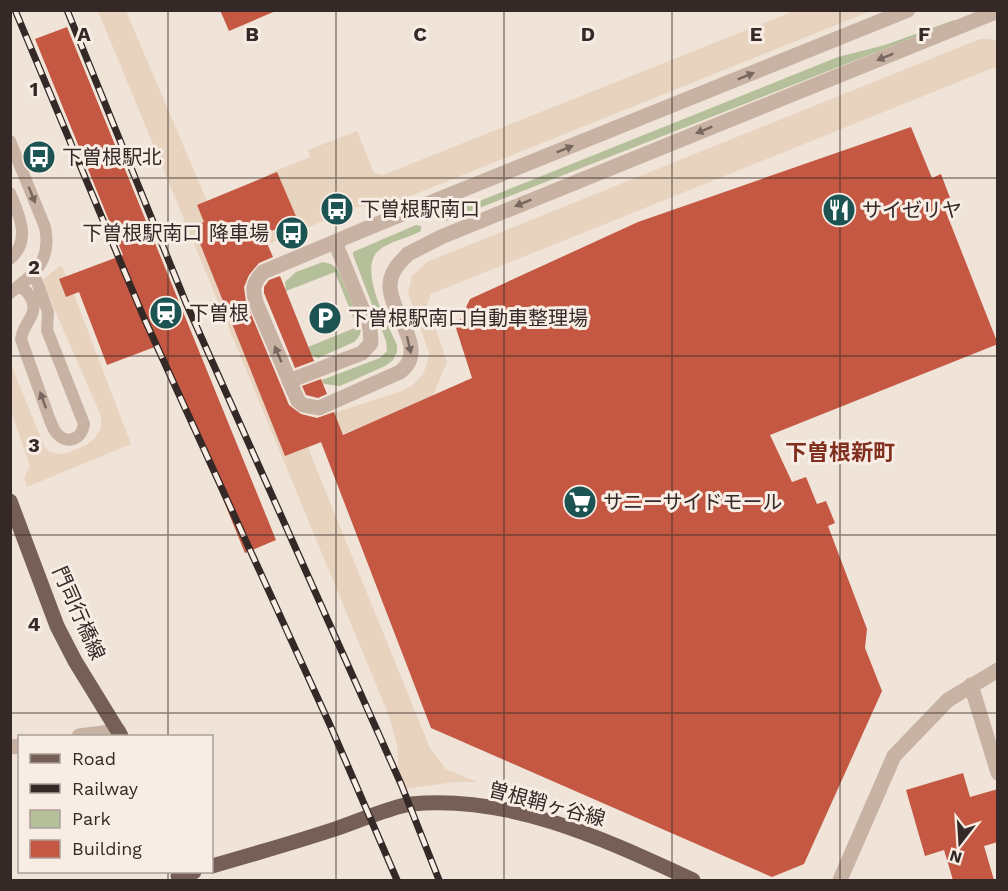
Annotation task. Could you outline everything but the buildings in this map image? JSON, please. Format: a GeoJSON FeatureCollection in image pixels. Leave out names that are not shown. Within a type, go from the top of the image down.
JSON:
{"type":"FeatureCollection","features":[{"type":"Feature","properties":{"kind":"main road","name":"門司行橋線"},"geometry":{"type":"LineString","coordinates":[[10,501],[57,626],[75,662],[120,734]]}},
{"type":"Feature","properties":{"kind":"main road","name":"曽根鞘ヶ谷線"},"geometry":{"type":"LineString","coordinates":[[213,866],[409,805],[446,803],[482,806],[567,827],[616,845],[693,880]]}},
{"type":"Feature","properties":{"kind":"street"},"geometry":{"type":"LineString","coordinates":[[908,10],[263,272],[255,280],[252,291],[298,401],[303,405],[319,408],[407,367],[413,348],[393,300],[390,286],[397,264],[408,254],[452,232],[998,11]]}},
{"type":"Feature","properties":{"kind":"street"},"geometry":{"type":"LineString","coordinates":[[289,381],[363,352],[371,343],[370,328],[335,242]]}},
{"type":"Feature","properties":{"kind":"street"},"geometry":{"type":"LineString","coordinates":[[840,880],[894,756],[948,700],[998,670]]}},
{"type":"Feature","properties":{"kind":"street"},"geometry":{"type":"LineString","coordinates":[[971,685],[998,773]]}},
{"type":"Feature","properties":{"kind":"street"},"geometry":{"type":"LineString","coordinates":[[100,735],[120,734]]}},
{"type":"Feature","properties":{"kind":"lane"},"geometry":{"type":"LineString","coordinates":[[10,141],[45,227],[47,238],[46,252],[34,274],[14,290]]}},
{"type":"Feature","properties":{"kind":"lane"},"geometry":{"type":"LineString","coordinates":[[10,193],[23,225],[23,237],[20,247],[10,259]]}},
{"type":"Feature","properties":{"kind":"lane"},"geometry":{"type":"LineString","coordinates":[[14,290],[24,289],[35,304],[35,310],[22,331],[21,339],[52,424],[61,438],[69,441],[76,439],[82,434],[84,424],[47,330],[48,312],[34,274]]}},
{"type":"Feature","properties":{"kind":"lane"},"geometry":{"type":"LineString","coordinates":[[26,325],[38,326],[47,330]]}},
{"type":"Feature","properties":{"kind":"green space"},"geometry":{"type":"Polygon","coordinates":[[[956,20],[446,221],[441,219],[442,216],[838,57],[885,45],[956,20]]]}},
{"type":"Feature","properties":{"kind":"green space"},"geometry":{"type":"Polygon","coordinates":[[[416,225],[421,226],[421,231],[393,242],[378,251],[371,271],[377,297],[397,345],[397,352],[393,360],[385,366],[340,386],[324,384],[322,380],[380,358],[387,351],[386,341],[353,252],[416,225]]]}},
{"type":"Feature","properties":{"kind":"green space"},"geometry":{"type":"Polygon","coordinates":[[[323,262],[331,264],[338,270],[361,328],[359,337],[354,342],[318,358],[311,355],[308,347],[357,327],[335,272],[286,291],[285,282],[296,272],[323,262]]]}},
{"type":"Feature","properties":{"kind":"shaded area"},"geometry":{"type":"Polygon","coordinates":[[[98,11],[126,11],[207,201],[197,205],[204,222],[197,225],[276,194],[268,174],[310,157],[308,150],[357,131],[374,173],[383,175],[794,11],[871,11],[388,205],[357,207],[246,253],[233,268],[285,409],[312,420],[402,391],[414,384],[422,375],[429,353],[408,293],[412,276],[427,262],[980,39],[997,41],[997,69],[993,68],[431,294],[427,304],[447,362],[432,398],[308,448],[430,748],[446,769],[477,782],[456,782],[404,789],[399,774],[397,745],[389,716],[98,11]]]}},
{"type":"Feature","properties":{"kind":"shaded area"},"geometry":{"type":"Polygon","coordinates":[[[61,265],[131,444],[27,487],[24,478],[30,466],[11,411],[10,362],[44,446],[50,452],[67,453],[86,445],[101,429],[101,416],[43,283],[44,279],[61,265]]]}},
{"type":"Feature","properties":{"kind":"railway"},"geometry":{"type":"LineString","coordinates":[[15,10],[144,318],[330,725],[397,880]]}},
{"type":"Feature","properties":{"kind":"railway"},"geometry":{"type":"LineString","coordinates":[[67,10],[186,303],[401,784],[439,880]]}},
{"type":"Feature","properties":{"kind":"place","name":"下曽根駅北"},"geometry":{"type":"Point","coordinates":[39,157]}},
{"type":"Feature","properties":{"kind":"place","name":"下曽根駅南口"},"geometry":{"type":"Point","coordinates":[337,209]}},
{"type":"Feature","properties":{"kind":"place","name":"サイゼリヤ"},"geometry":{"type":"Point","coordinates":[839,210]}},
{"type":"Feature","properties":{"kind":"place","name":"下曽根駅南口 降車場"},"geometry":{"type":"Point","coordinates":[292,233]}},
{"type":"Feature","properties":{"kind":"place","name":"下曽根"},"geometry":{"type":"Point","coordinates":[166,313]}},
{"type":"Feature","properties":{"kind":"place","name":"下曽根駅南口自動車整理場"},"geometry":{"type":"Point","coordinates":[325,318]}},
{"type":"Feature","properties":{"kind":"place","name":"サニーサイドモール"},"geometry":{"type":"Point","coordinates":[580,502]}},
{"type":"Feature","properties":{"kind":"district","name":"下曽根新町"},"geometry":{"type":"Point","coordinates":[840,452]}}]}
